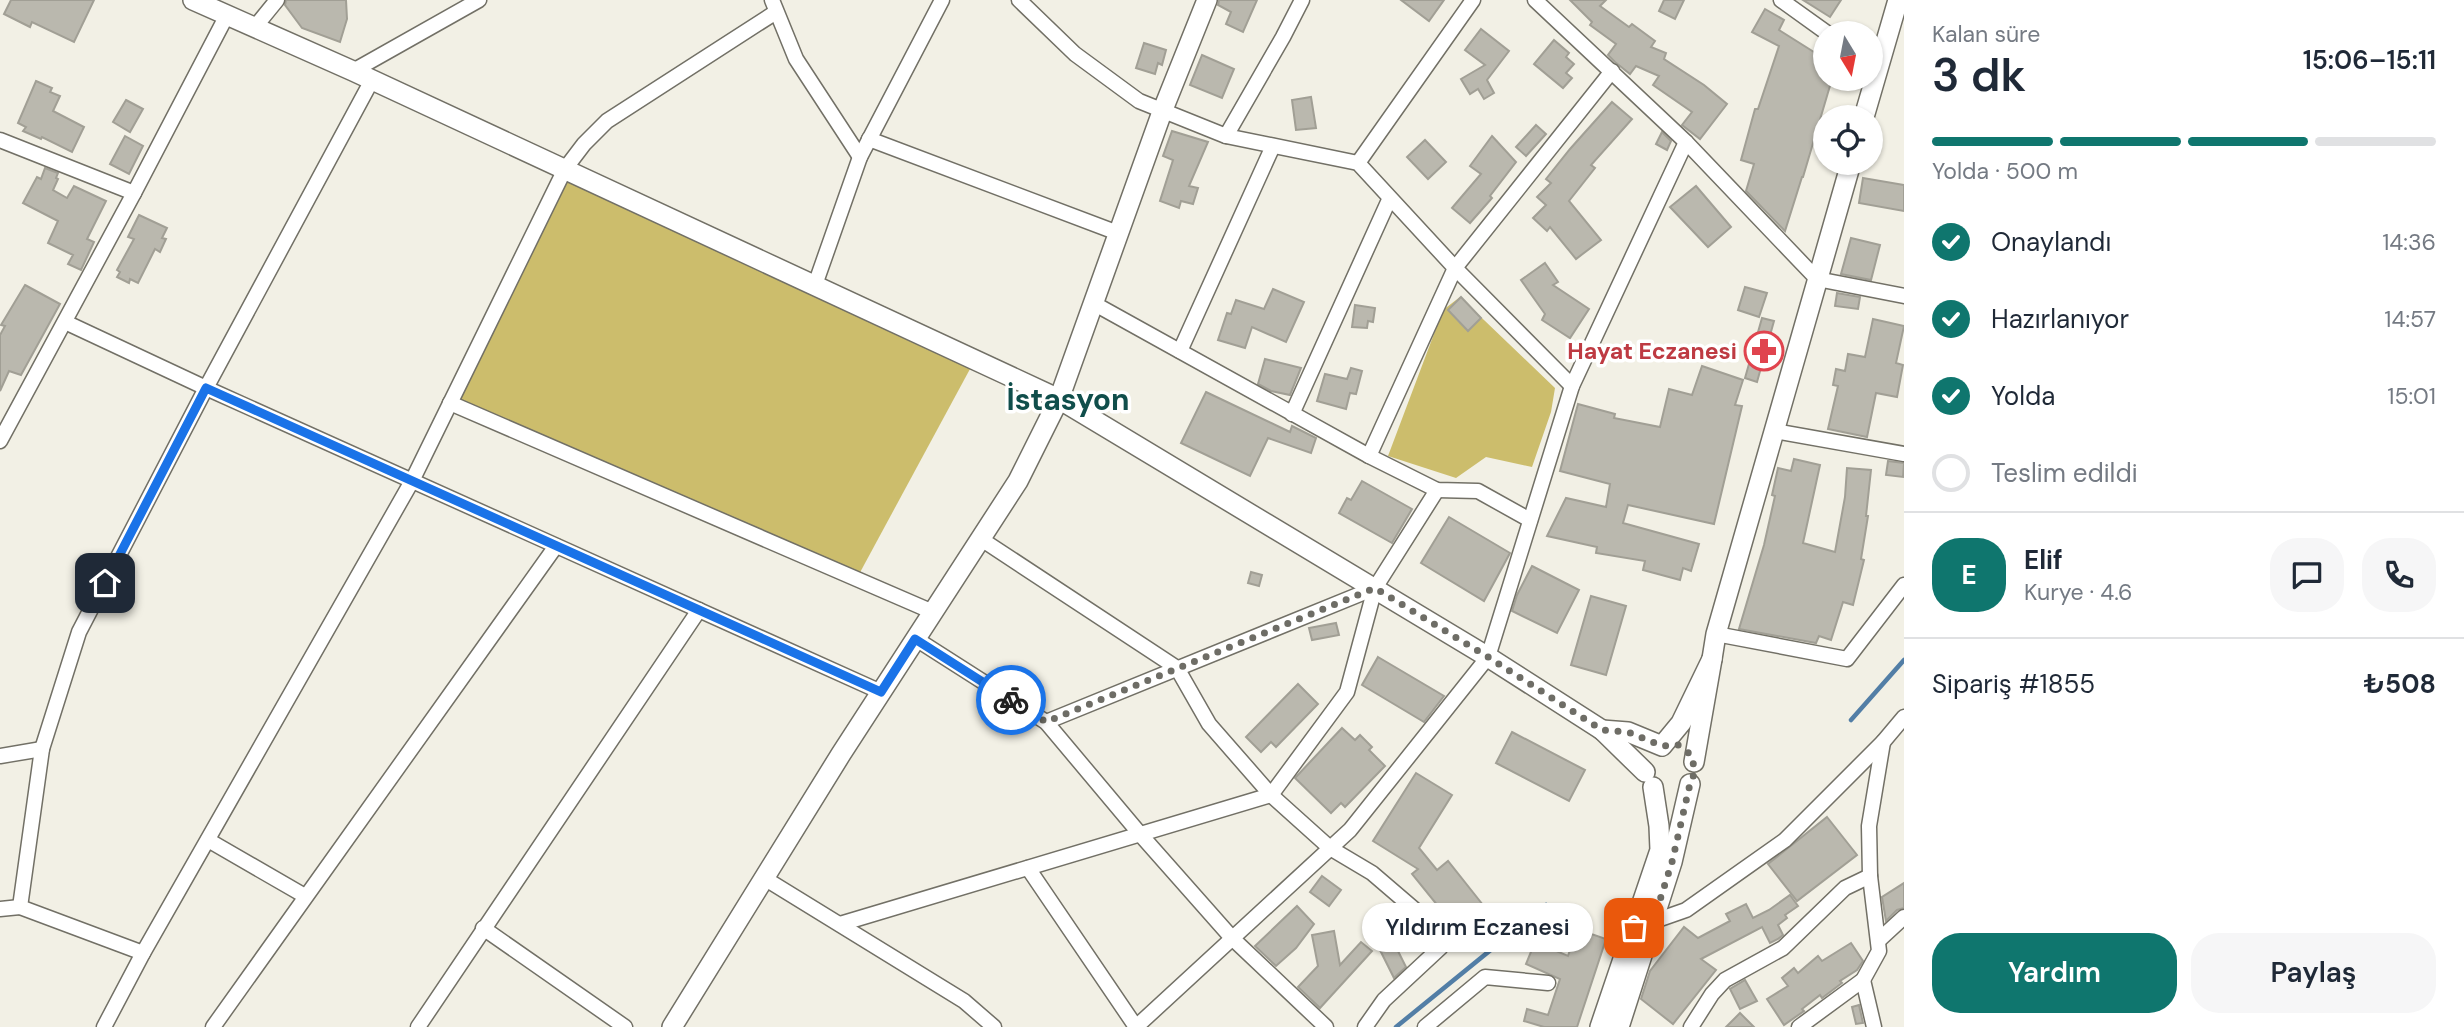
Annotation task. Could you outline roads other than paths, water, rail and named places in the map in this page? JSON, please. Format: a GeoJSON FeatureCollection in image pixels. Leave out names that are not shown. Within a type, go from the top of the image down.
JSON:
{"type":"FeatureCollection","features":[{"type":"Feature","properties":{"kind":"main road"},"geometry":{"type":"LineString","coordinates":[[193,0],[353,71],[1059,398],[1488,657],[1602,730],[1649,780],[1668,794],[1677,793],[1690,784]]}},
{"type":"Feature","properties":{"kind":"main road"},"geometry":{"type":"LineString","coordinates":[[672,1027],[881,692],[1018,481],[1059,398],[1162,112],[1207,0]]}},
{"type":"Feature","properties":{"kind":"main road"},"geometry":{"type":"LineString","coordinates":[[1883,42],[1898,0]]}},
{"type":"Feature","properties":{"kind":"main road"},"geometry":{"type":"LineString","coordinates":[[1600,1027],[1672,862],[1693,777],[1693,762],[1716,634],[1848,175]]}},
{"type":"Feature","properties":{"kind":"main road"},"geometry":{"type":"LineString","coordinates":[[1619,1027],[1660,850],[1659,826],[1649,780],[1649,756],[1662,746],[1681,723],[1712,659]]}},
{"type":"Feature","properties":{"kind":"main road"},"geometry":{"type":"LineString","coordinates":[[1602,730],[1628,732],[1662,746],[1678,745],[1690,754],[1693,762]]}},
{"type":"Feature","properties":{"kind":"street"},"geometry":{"type":"LineString","coordinates":[[255,27],[277,0]]}},
{"type":"Feature","properties":{"kind":"street"},"geometry":{"type":"LineString","coordinates":[[353,71],[478,0]]}},
{"type":"Feature","properties":{"kind":"street"},"geometry":{"type":"LineString","coordinates":[[815,285],[860,157],[942,0]]}},
{"type":"Feature","properties":{"kind":"street"},"geometry":{"type":"LineString","coordinates":[[1019,0],[1075,54],[1139,101],[1226,136],[1358,163],[1455,268],[1572,386]]}},
{"type":"Feature","properties":{"kind":"street"},"geometry":{"type":"LineString","coordinates":[[1226,136],[1302,0]]}},
{"type":"Feature","properties":{"kind":"street"},"geometry":{"type":"LineString","coordinates":[[1358,163],[1473,0]]}},
{"type":"Feature","properties":{"kind":"street"},"geometry":{"type":"LineString","coordinates":[[1535,0],[1686,142],[1818,279],[1904,296]]}},
{"type":"Feature","properties":{"kind":"street"},"geometry":{"type":"LineString","coordinates":[[1781,0],[1813,23]]}},
{"type":"Feature","properties":{"kind":"street"},"geometry":{"type":"LineString","coordinates":[[104,1027],[412,481],[565,169],[584,144],[614,116],[774,6],[796,59],[860,157]]}},
{"type":"Feature","properties":{"kind":"street"},"geometry":{"type":"LineString","coordinates":[[0,441],[227,15]]}},
{"type":"Feature","properties":{"kind":"street"},"geometry":{"type":"LineString","coordinates":[[1369,456],[1455,268],[1612,71]]}},
{"type":"Feature","properties":{"kind":"street"},"geometry":{"type":"LineString","coordinates":[[20,907],[42,749],[79,632],[206,388],[372,80]]}},
{"type":"Feature","properties":{"kind":"street"},"geometry":{"type":"LineString","coordinates":[[869,139],[1118,233]]}},
{"type":"Feature","properties":{"kind":"street"},"geometry":{"type":"LineString","coordinates":[[0,140],[134,193]]}},
{"type":"Feature","properties":{"kind":"street"},"geometry":{"type":"LineString","coordinates":[[1028,868],[1136,1027],[1350,830],[1488,657],[1572,386],[1686,142]]}},
{"type":"Feature","properties":{"kind":"street"},"geometry":{"type":"LineString","coordinates":[[1180,351],[1273,146]]}},
{"type":"Feature","properties":{"kind":"street"},"geometry":{"type":"LineString","coordinates":[[1292,414],[1390,200]]}},
{"type":"Feature","properties":{"kind":"street"},"geometry":{"type":"LineString","coordinates":[[1093,303],[1369,456],[1437,490],[1478,491],[1530,520]]}},
{"type":"Feature","properties":{"kind":"street"},"geometry":{"type":"LineString","coordinates":[[65,322],[881,692]]}},
{"type":"Feature","properties":{"kind":"street"},"geometry":{"type":"LineString","coordinates":[[450,403],[933,612]]}},
{"type":"Feature","properties":{"kind":"street"},"geometry":{"type":"LineString","coordinates":[[1774,430],[1904,454]]}},
{"type":"Feature","properties":{"kind":"street"},"geometry":{"type":"LineString","coordinates":[[840,925],[1271,795],[1347,692],[1375,588],[1437,490]]}},
{"type":"Feature","properties":{"kind":"street"},"geometry":{"type":"LineString","coordinates":[[981,538],[1177,668],[1209,724],[1271,795],[1330,848],[1372,873],[1414,909],[1441,947],[1384,1000],[1364,1027]]}},
{"type":"Feature","properties":{"kind":"street"},"geometry":{"type":"LineString","coordinates":[[213,1027],[556,546]]}},
{"type":"Feature","properties":{"kind":"street"},"geometry":{"type":"LineString","coordinates":[[1716,634],[1847,659],[1904,584]]}},
{"type":"Feature","properties":{"kind":"street"},"geometry":{"type":"LineString","coordinates":[[1046,722],[1375,588]]}},
{"type":"Feature","properties":{"kind":"street"},"geometry":{"type":"LineString","coordinates":[[418,1027],[699,610]]}},
{"type":"Feature","properties":{"kind":"street"},"geometry":{"type":"LineString","coordinates":[[915,639],[1046,722],[1232,938],[1326,1027]]}},
{"type":"Feature","properties":{"kind":"street"},"geometry":{"type":"LineString","coordinates":[[1643,925],[1686,910],[1785,840],[1883,742],[1904,717]]}},
{"type":"Feature","properties":{"kind":"street"},"geometry":{"type":"LineString","coordinates":[[1799,1027],[1863,980],[1880,951],[1870,876],[1869,825],[1883,742]]}},
{"type":"Feature","properties":{"kind":"street"},"geometry":{"type":"LineString","coordinates":[[0,756],[42,749]]}},
{"type":"Feature","properties":{"kind":"street"},"geometry":{"type":"LineString","coordinates":[[208,840],[305,897]]}},
{"type":"Feature","properties":{"kind":"street"},"geometry":{"type":"LineString","coordinates":[[1691,1027],[1712,994],[1725,980],[1783,948],[1845,888],[1870,876]]}},
{"type":"Feature","properties":{"kind":"street"},"geometry":{"type":"LineString","coordinates":[[764,878],[964,1001],[994,1027]]}},
{"type":"Feature","properties":{"kind":"street"},"geometry":{"type":"LineString","coordinates":[[0,909],[20,907],[144,953]]}},
{"type":"Feature","properties":{"kind":"street"},"geometry":{"type":"LineString","coordinates":[[1879,940],[1904,917]]}},
{"type":"Feature","properties":{"kind":"street"},"geometry":{"type":"LineString","coordinates":[[483,929],[625,1027]]}},
{"type":"Feature","properties":{"kind":"street"},"geometry":{"type":"LineString","coordinates":[[1425,1027],[1485,977],[1548,983]]}},
{"type":"Feature","properties":{"kind":"street"},"geometry":{"type":"LineString","coordinates":[[1863,980],[1874,1027]]}},
{"type":"Feature","properties":{"kind":"waterway"},"geometry":{"type":"LineString","coordinates":[[1851,720],[1904,660]]}},
{"type":"Feature","properties":{"kind":"waterway"},"geometry":{"type":"LineString","coordinates":[[1396,1027],[1546,905]]}},
{"type":"Feature","properties":{"kind":"place","name":"Hayat Eczanesi"},"geometry":{"type":"Point","coordinates":[1764,351]}},
{"type":"Feature","properties":{"kind":"place","name":"Yıldırım Eczanesi"},"geometry":{"type":"Point","coordinates":[1634,928]}},
{"type":"Feature","properties":{"kind":"district","name":"İstasyon"},"geometry":{"type":"Point","coordinates":[1068,399]}}]}
